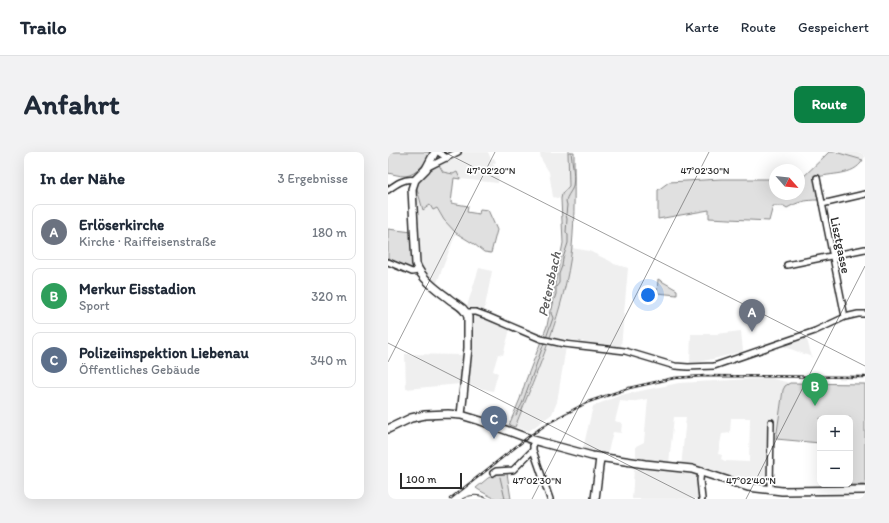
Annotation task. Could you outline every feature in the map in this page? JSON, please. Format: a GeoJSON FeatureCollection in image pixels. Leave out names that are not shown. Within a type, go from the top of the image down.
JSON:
{"type":"FeatureCollection","features":[{"type":"Feature","properties":{"kind":"main road"},"geometry":{"type":"LineString","coordinates":[[436,152],[426,169],[415,180],[412,190],[416,264],[418,270],[434,286],[467,312],[469,322],[468,348],[461,415]]}},
{"type":"Feature","properties":{"kind":"main road"},"geometry":{"type":"LineString","coordinates":[[388,429],[411,418],[425,415],[461,415],[482,421],[533,440],[600,458],[692,469],[748,487],[770,490],[865,490]]}},
{"type":"Feature","properties":{"kind":"main road"},"geometry":{"type":"LineString","coordinates":[[595,499],[600,458]]}},
{"type":"Feature","properties":{"kind":"street"},"geometry":{"type":"LineString","coordinates":[[436,152],[447,158]]}},
{"type":"Feature","properties":{"kind":"street"},"geometry":{"type":"LineString","coordinates":[[426,169],[458,152]]}},
{"type":"Feature","properties":{"kind":"street","name":"Lisztgasse"},"geometry":{"type":"LineString","coordinates":[[817,178],[845,317]]}},
{"type":"Feature","properties":{"kind":"street"},"geometry":{"type":"LineString","coordinates":[[388,190],[394,185],[406,180],[415,180]]}},
{"type":"Feature","properties":{"kind":"street"},"geometry":{"type":"LineString","coordinates":[[822,204],[865,194]]}},
{"type":"Feature","properties":{"kind":"street"},"geometry":{"type":"LineString","coordinates":[[787,265],[865,250]]}},
{"type":"Feature","properties":{"kind":"street"},"geometry":{"type":"LineString","coordinates":[[388,262],[412,272],[418,270]]}},
{"type":"Feature","properties":{"kind":"street"},"geometry":{"type":"LineString","coordinates":[[467,312],[476,312],[487,316],[541,339],[564,344],[625,351],[675,366],[703,367],[714,366],[815,331],[845,317],[865,314]]}},
{"type":"Feature","properties":{"kind":"street"},"geometry":{"type":"LineString","coordinates":[[770,490],[771,422]]}},
{"type":"Feature","properties":{"kind":"street"},"geometry":{"type":"LineString","coordinates":[[533,440],[533,450],[550,499]]}},
{"type":"Feature","properties":{"kind":"street"},"geometry":{"type":"LineString","coordinates":[[493,473],[513,470],[533,450]]}},
{"type":"Feature","properties":{"kind":"street"},"geometry":{"type":"LineString","coordinates":[[701,472],[700,480],[702,499]]}},
{"type":"Feature","properties":{"kind":"shaded area"},"geometry":{"type":"Polygon","coordinates":[[[388,152],[488,152],[491,159],[494,158],[496,162],[493,164],[499,174],[498,183],[460,179],[457,172],[453,174],[443,172],[416,186],[406,176],[388,173],[388,152]]]}},
{"type":"Feature","properties":{"kind":"shaded area"},"geometry":{"type":"Polygon","coordinates":[[[388,152],[431,152],[427,160],[417,171],[405,176],[388,173],[388,152]]]}},
{"type":"Feature","properties":{"kind":"shaded area"},"geometry":{"type":"Polygon","coordinates":[[[540,152],[568,152],[569,186],[562,194],[561,199],[553,197],[549,172],[541,159],[540,152]]]}},
{"type":"Feature","properties":{"kind":"shaded area"},"geometry":{"type":"Polygon","coordinates":[[[568,152],[574,152],[574,211],[572,247],[568,270],[563,294],[550,339],[515,427],[509,425],[547,326],[563,243],[561,199],[562,194],[569,186],[568,152]]]}},
{"type":"Feature","properties":{"kind":"shaded area"},"geometry":{"type":"Polygon","coordinates":[[[829,152],[835,152],[863,160],[854,169],[848,172],[815,178],[818,200],[809,200],[787,208],[784,206],[773,206],[769,221],[709,218],[709,210],[658,219],[658,190],[669,182],[721,179],[769,179],[769,200],[805,200],[805,175],[829,152]]]}},
{"type":"Feature","properties":{"kind":"shaded area"},"geometry":{"type":"Polygon","coordinates":[[[835,152],[865,152],[865,157],[863,160],[835,152]]]}},
{"type":"Feature","properties":{"kind":"shaded area"},"geometry":{"type":"Polygon","coordinates":[[[439,165],[443,172],[453,174],[457,172],[460,179],[454,178],[451,203],[468,206],[467,212],[479,214],[480,209],[488,210],[497,230],[491,253],[484,252],[456,233],[444,220],[437,208],[433,210],[430,205],[423,210],[416,186],[426,174],[439,165]]]}},
{"type":"Feature","properties":{"kind":"shaded area"},"geometry":{"type":"Polygon","coordinates":[[[417,193],[423,210],[430,205],[436,208],[444,220],[456,233],[436,285],[413,274],[411,201],[417,193]]]}},
{"type":"Feature","properties":{"kind":"shaded area"},"geometry":{"type":"Polygon","coordinates":[[[388,229],[412,232],[413,268],[409,268],[388,258],[388,229]]]}},
{"type":"Feature","properties":{"kind":"shaded area"},"geometry":{"type":"Polygon","coordinates":[[[572,248],[589,251],[614,264],[628,268],[621,347],[550,337],[560,307],[572,248]]]}},
{"type":"Feature","properties":{"kind":"shaded area"},"geometry":{"type":"Polygon","coordinates":[[[479,268],[492,271],[484,312],[513,324],[510,329],[503,355],[498,354],[493,371],[498,373],[493,391],[469,386],[473,321],[467,306],[479,268]]]}},
{"type":"Feature","properties":{"kind":"shaded area"},"geometry":{"type":"Polygon","coordinates":[[[658,279],[677,290],[677,295],[657,293],[658,279]]]}},
{"type":"Feature","properties":{"kind":"shaded area"},"geometry":{"type":"Polygon","coordinates":[[[741,331],[743,351],[690,364],[691,334],[717,334],[741,331]]]}},
{"type":"Feature","properties":{"kind":"shaded area"},"geometry":{"type":"Polygon","coordinates":[[[806,337],[812,357],[780,345],[806,337]]]}},
{"type":"Feature","properties":{"kind":"shaded area"},"geometry":{"type":"Polygon","coordinates":[[[548,344],[566,347],[557,402],[552,414],[529,431],[515,427],[548,344]]]}},
{"type":"Feature","properties":{"kind":"shaded area"},"geometry":{"type":"Polygon","coordinates":[[[405,354],[463,355],[460,384],[406,389],[405,354]]]}},
{"type":"Feature","properties":{"kind":"shaded area"},"geometry":{"type":"Polygon","coordinates":[[[770,378],[790,383],[784,387],[778,433],[776,439],[771,445],[770,490],[681,468],[686,417],[674,417],[669,463],[636,463],[636,446],[644,442],[648,399],[630,402],[620,401],[615,421],[622,423],[621,433],[613,432],[606,459],[582,453],[593,406],[621,395],[679,383],[770,378]],[[731,418],[730,433],[722,434],[718,454],[722,455],[721,459],[725,461],[749,462],[750,418],[731,418]]]}},
{"type":"Feature","properties":{"kind":"shaded area"},"geometry":{"type":"Polygon","coordinates":[[[790,383],[865,384],[865,485],[853,485],[853,415],[817,415],[817,443],[776,439],[783,390],[785,386],[790,383]]]}},
{"type":"Feature","properties":{"kind":"shaded area"},"geometry":{"type":"Polygon","coordinates":[[[634,469],[697,474],[699,499],[632,499],[634,469]]]}},
{"type":"Feature","properties":{"kind":"shaded area"},"geometry":{"type":"Polygon","coordinates":[[[503,472],[507,473],[511,499],[496,499],[476,488],[488,478],[503,472]]]}},
{"type":"Feature","properties":{"kind":"waterway","name":"Petersbach"},"geometry":{"type":"LineString","coordinates":[[546,338],[553,318],[551,313],[556,294],[556,287],[559,283],[559,274],[568,243],[568,235],[566,232],[566,201],[574,181],[571,152]]}},
{"type":"Feature","properties":{"kind":"waterway","name":"Petersbach"},"geometry":{"type":"LineString","coordinates":[[516,415],[522,404],[544,343]]}},
{"type":"Feature","properties":{"kind":"waterway","name":"Petersbach"},"geometry":{"type":"LineString","coordinates":[[500,477],[505,499]]}},
{"type":"Feature","properties":{"kind":"tram line"},"geometry":{"type":"LineString","coordinates":[[462,499],[475,495],[488,499]]}},
{"type":"Feature","properties":{"kind":"railway"},"geometry":{"type":"LineString","coordinates":[[450,499],[548,423],[588,402],[629,388],[674,378],[704,376],[865,377]]}},
{"type":"Feature","properties":{"kind":"place","name":"Erlöserkirche"},"geometry":{"type":"Point","coordinates":[752,332]}},
{"type":"Feature","properties":{"kind":"place","name":"Merkur Eisstadion"},"geometry":{"type":"Point","coordinates":[815,406]}},
{"type":"Feature","properties":{"kind":"place","name":"Polizeiinspektion Liebenau"},"geometry":{"type":"Point","coordinates":[494,439]}}]}
